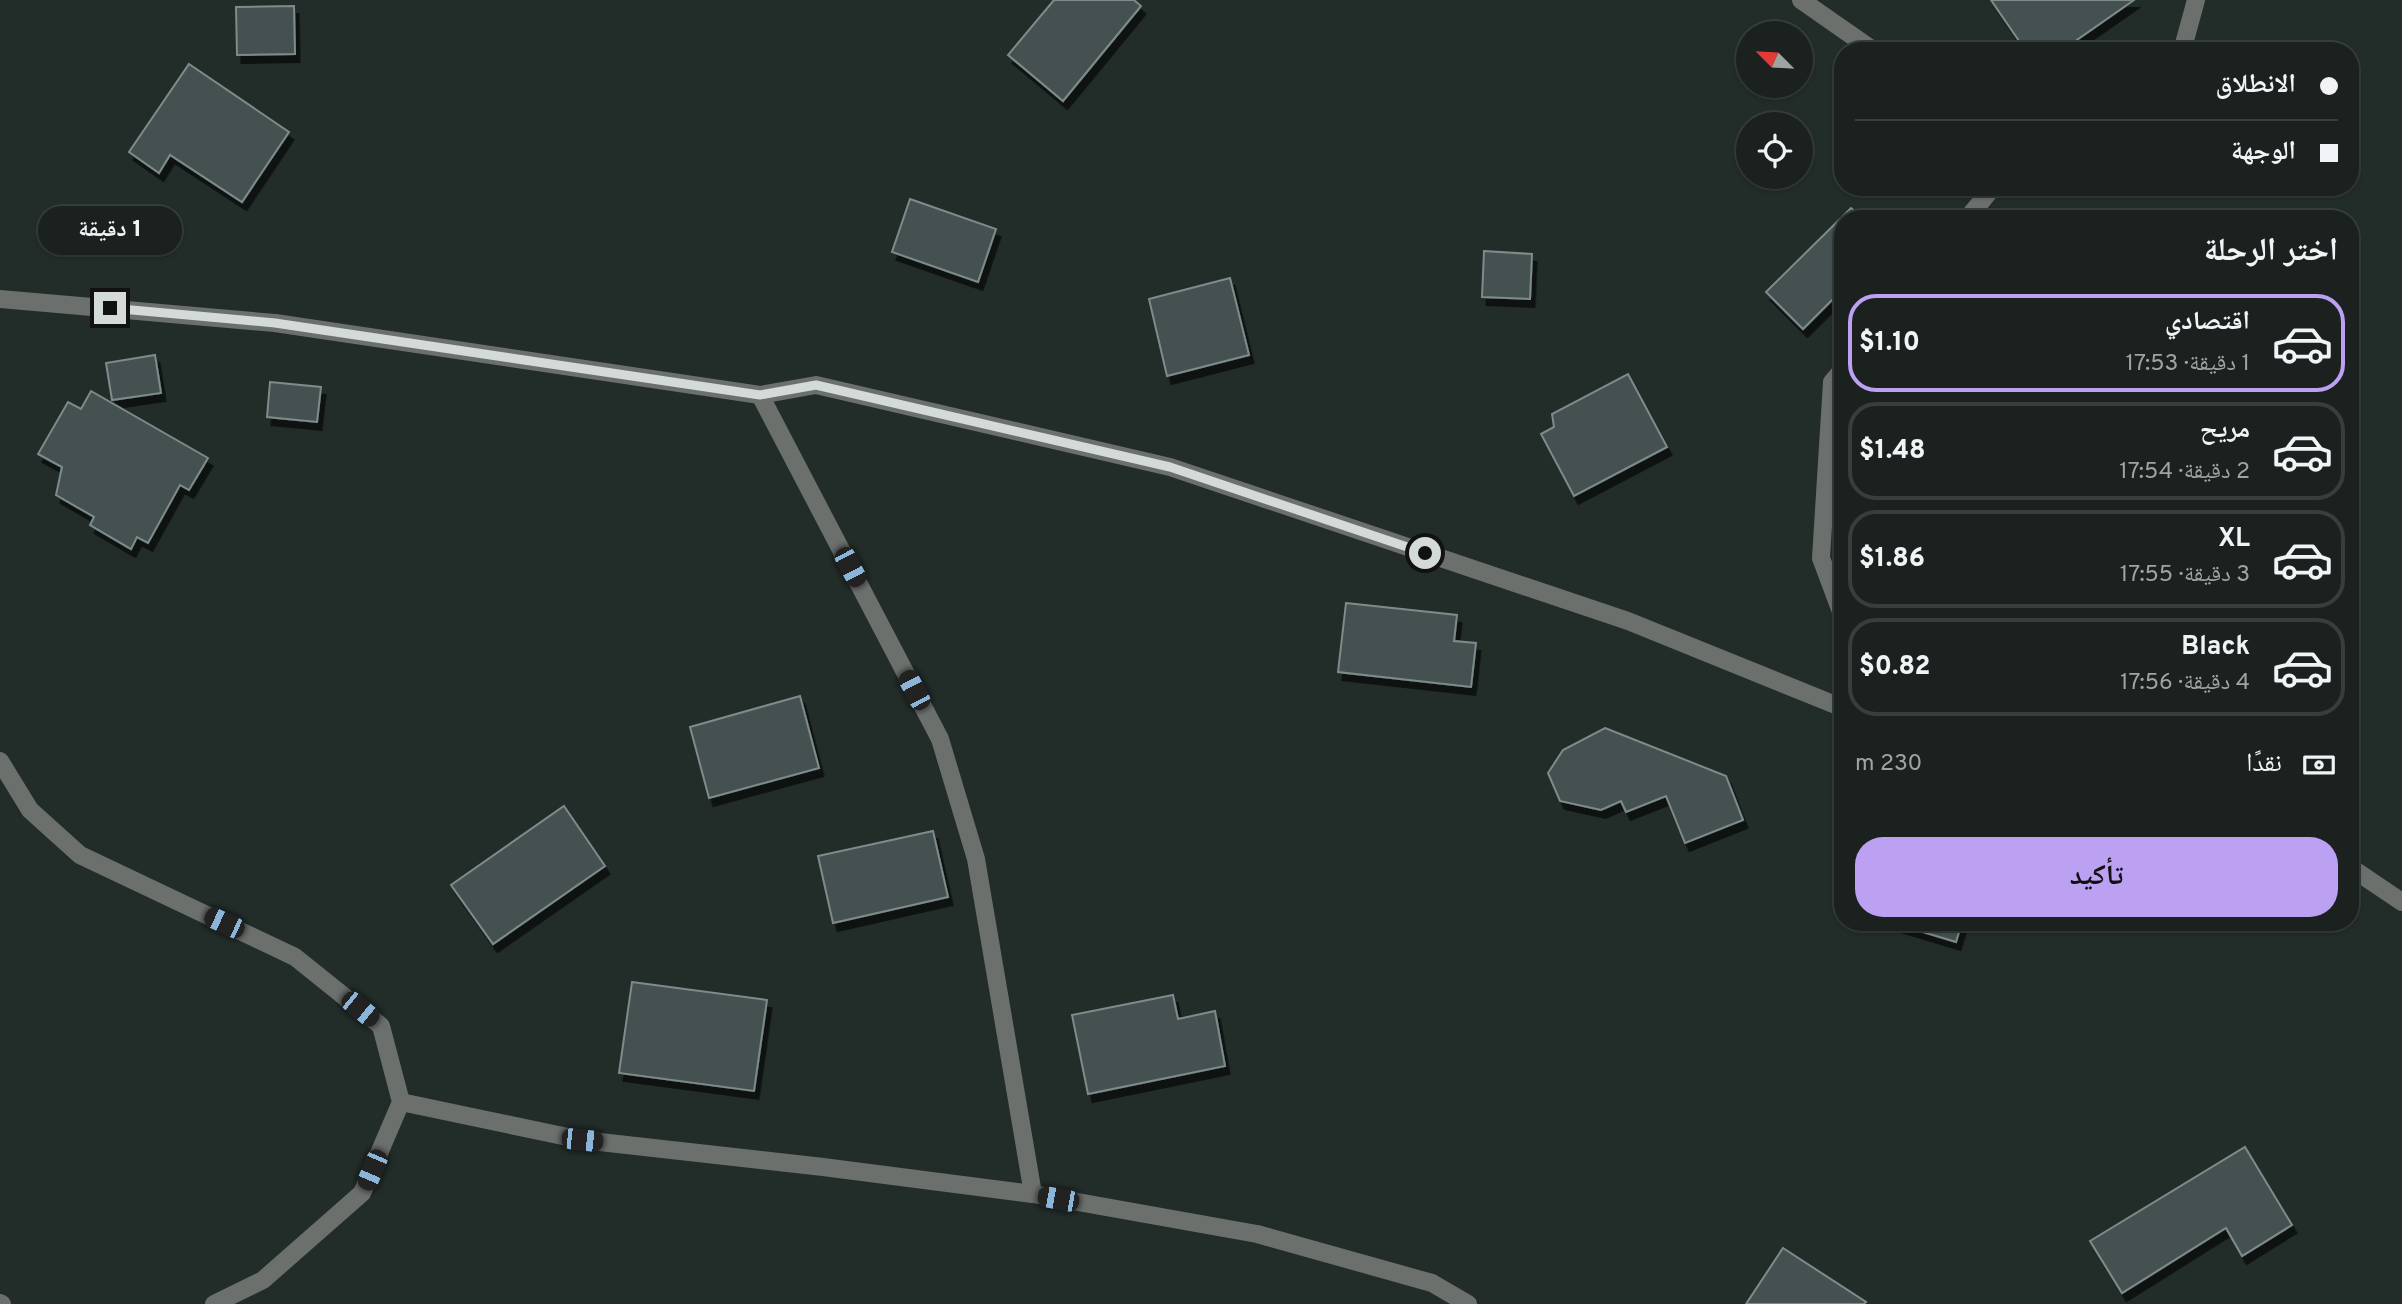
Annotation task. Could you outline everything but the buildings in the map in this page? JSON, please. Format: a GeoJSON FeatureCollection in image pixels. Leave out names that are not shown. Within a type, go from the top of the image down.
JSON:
{"type":"FeatureCollection","features":[{"type":"Feature","properties":{"kind":"street"},"geometry":{"type":"LineString","coordinates":[[1801,0],[1861,42]]}},
{"type":"Feature","properties":{"kind":"street"},"geometry":{"type":"LineString","coordinates":[[2184,42],[2196,0]]}},
{"type":"Feature","properties":{"kind":"street"},"geometry":{"type":"LineString","coordinates":[[1974,210],[1986,196]]}},
{"type":"Feature","properties":{"kind":"street"},"geometry":{"type":"LineString","coordinates":[[0,299],[275,323],[760,395],[816,385],[1170,467],[1628,621],[1834,704]]}},
{"type":"Feature","properties":{"kind":"street"},"geometry":{"type":"LineString","coordinates":[[1834,380],[1821,558],[1834,593]]}},
{"type":"Feature","properties":{"kind":"street"},"geometry":{"type":"LineString","coordinates":[[760,395],[940,739],[976,859],[1033,1194]]}},
{"type":"Feature","properties":{"kind":"street"},"geometry":{"type":"LineString","coordinates":[[0,761],[30,810],[80,855],[295,957],[381,1026],[401,1102],[362,1193],[263,1280],[214,1304]]}},
{"type":"Feature","properties":{"kind":"street"},"geometry":{"type":"LineString","coordinates":[[2359,873],[2402,902]]}},
{"type":"Feature","properties":{"kind":"street"},"geometry":{"type":"LineString","coordinates":[[401,1102],[582,1140],[1033,1194],[1257,1234],[1432,1283],[1468,1304]]}},
{"type":"Feature","properties":{"kind":"route"},"geometry":{"type":"LineString","coordinates":[[110,308],[275,323],[760,395],[816,385],[1170,467],[1425,553]]}}]}
